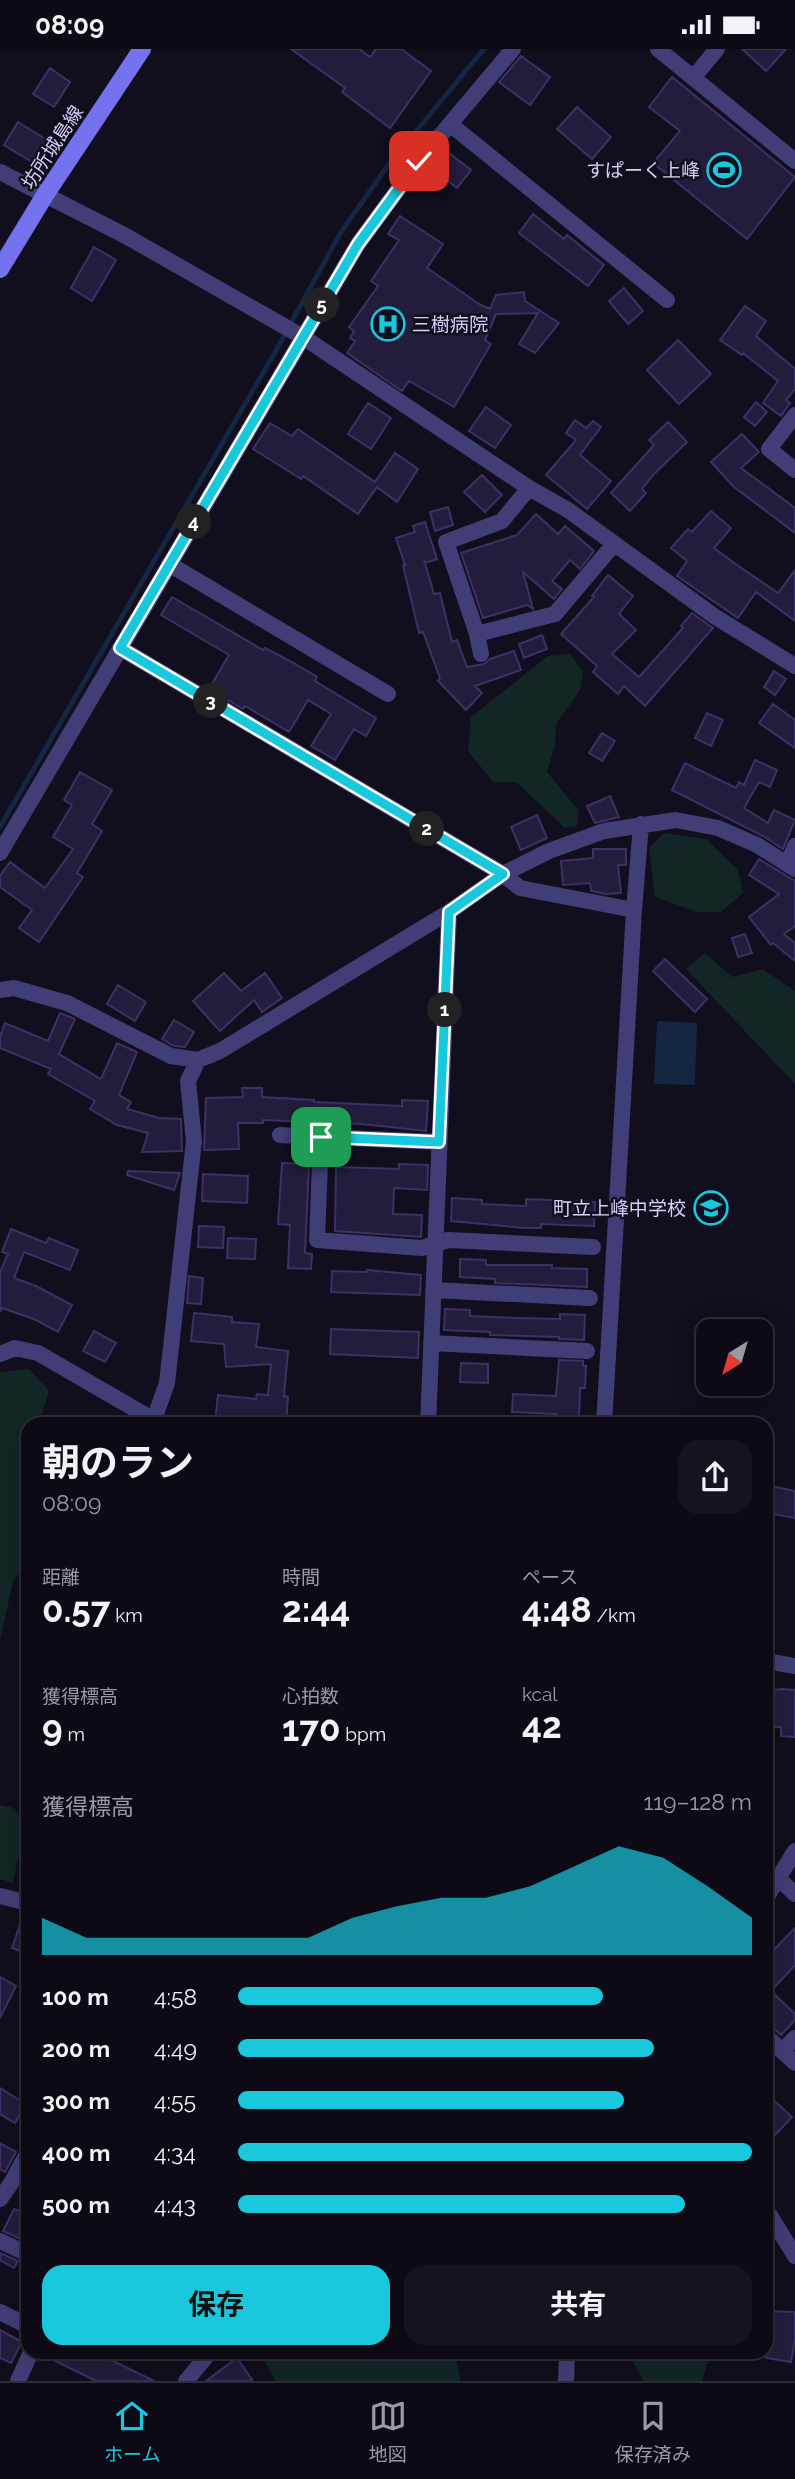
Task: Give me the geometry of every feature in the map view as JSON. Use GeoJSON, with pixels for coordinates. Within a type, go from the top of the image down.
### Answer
{"type":"FeatureCollection","features":[{"type":"Feature","properties":{"kind":"main road","name":"坊所城島線"},"geometry":{"type":"LineString","coordinates":[[0,269],[45,195],[142,49]]}},
{"type":"Feature","properties":{"kind":"street"},"geometry":{"type":"LineString","coordinates":[[0,853],[358,244],[419,161],[513,49]]}},
{"type":"Feature","properties":{"kind":"street"},"geometry":{"type":"LineString","coordinates":[[658,49],[795,161]]}},
{"type":"Feature","properties":{"kind":"street"},"geometry":{"type":"LineString","coordinates":[[693,78],[717,49]]}},
{"type":"Feature","properties":{"kind":"street"},"geometry":{"type":"LineString","coordinates":[[450,124],[667,300]]}},
{"type":"Feature","properties":{"kind":"street"},"geometry":{"type":"LineString","coordinates":[[0,172],[124,235],[303,337],[529,488],[568,510],[714,616],[795,666]]}},
{"type":"Feature","properties":{"kind":"street"},"geometry":{"type":"LineString","coordinates":[[795,415],[769,449],[795,470]]}},
{"type":"Feature","properties":{"kind":"street"},"geometry":{"type":"LineString","coordinates":[[481,654],[477,634],[446,542],[502,521],[529,488]]}},
{"type":"Feature","properties":{"kind":"street"},"geometry":{"type":"LineString","coordinates":[[477,634],[555,614],[614,544]]}},
{"type":"Feature","properties":{"kind":"street"},"geometry":{"type":"LineString","coordinates":[[169,564],[388,694]]}},
{"type":"Feature","properties":{"kind":"street"},"geometry":{"type":"LineString","coordinates":[[120,648],[503,874],[520,888],[634,910]]}},
{"type":"Feature","properties":{"kind":"street"},"geometry":{"type":"LineString","coordinates":[[0,990],[13,988],[67,1003],[171,1056],[198,1060],[220,1051],[449,912],[503,874],[549,851],[604,831],[676,820],[718,828],[757,845],[791,867],[795,846]]}},
{"type":"Feature","properties":{"kind":"street"},"geometry":{"type":"LineString","coordinates":[[604,1417],[641,824]]}},
{"type":"Feature","properties":{"kind":"street"},"geometry":{"type":"LineString","coordinates":[[428,1417],[449,912]]}},
{"type":"Feature","properties":{"kind":"street"},"geometry":{"type":"LineString","coordinates":[[154,1417],[167,1383],[194,1141],[188,1080],[198,1060]]}},
{"type":"Feature","properties":{"kind":"street"},"geometry":{"type":"LineString","coordinates":[[280,1135],[439,1142]]}},
{"type":"Feature","properties":{"kind":"street"},"geometry":{"type":"LineString","coordinates":[[321,1137],[317,1240],[422,1248],[448,1240],[593,1247]]}},
{"type":"Feature","properties":{"kind":"street"},"geometry":{"type":"LineString","coordinates":[[433,1290],[590,1298]]}},
{"type":"Feature","properties":{"kind":"street"},"geometry":{"type":"LineString","coordinates":[[430,1343],[587,1351]]}},
{"type":"Feature","properties":{"kind":"street"},"geometry":{"type":"LineString","coordinates":[[0,1354],[15,1348],[38,1353],[144,1417]]}},
{"type":"Feature","properties":{"kind":"street"},"geometry":{"type":"LineString","coordinates":[[773,1662],[795,1666]]}},
{"type":"Feature","properties":{"kind":"street"},"geometry":{"type":"LineString","coordinates":[[773,1887],[795,1851]]}},
{"type":"Feature","properties":{"kind":"street"},"geometry":{"type":"LineString","coordinates":[[779,1878],[795,1894]]}},
{"type":"Feature","properties":{"kind":"street"},"geometry":{"type":"LineString","coordinates":[[0,1896],[21,1901]]}},
{"type":"Feature","properties":{"kind":"street"},"geometry":{"type":"LineString","coordinates":[[782,2051],[795,2038]]}},
{"type":"Feature","properties":{"kind":"street"},"geometry":{"type":"LineString","coordinates":[[773,2043],[795,2063]]}},
{"type":"Feature","properties":{"kind":"street"},"geometry":{"type":"LineString","coordinates":[[0,2199],[21,2165]]}},
{"type":"Feature","properties":{"kind":"street"},"geometry":{"type":"LineString","coordinates":[[773,2220],[795,2256]]}},
{"type":"Feature","properties":{"kind":"street"},"geometry":{"type":"LineString","coordinates":[[0,2241],[21,2251]]}},
{"type":"Feature","properties":{"kind":"street"},"geometry":{"type":"LineString","coordinates":[[0,2312],[21,2322]]}},
{"type":"Feature","properties":{"kind":"street"},"geometry":{"type":"LineString","coordinates":[[18,2381],[28,2359]]}},
{"type":"Feature","properties":{"kind":"street"},"geometry":{"type":"LineString","coordinates":[[186,2381],[204,2359]]}},
{"type":"Feature","properties":{"kind":"street"},"geometry":{"type":"LineString","coordinates":[[566,2381],[567,2359]]}},
{"type":"Feature","properties":{"kind":"green space"},"geometry":{"type":"Polygon","coordinates":[[[570,654],[583,671],[580,690],[556,724],[555,745],[547,772],[579,811],[577,826],[565,828],[516,782],[493,782],[468,751],[471,717],[548,656],[570,654]]]}},
{"type":"Feature","properties":{"kind":"green space"},"geometry":{"type":"Polygon","coordinates":[[[664,833],[706,839],[738,870],[743,893],[721,912],[697,912],[655,897],[649,848],[664,833]]]}},
{"type":"Feature","properties":{"kind":"green space"},"geometry":{"type":"Polygon","coordinates":[[[705,953],[732,977],[763,969],[795,991],[795,1084],[686,969],[705,953]]]}},
{"type":"Feature","properties":{"kind":"green space"},"geometry":{"type":"Polygon","coordinates":[[[29,1369],[49,1391],[41,1417],[21,1417],[21,1570],[13,1582],[0,1640],[0,1372],[29,1369]]]}},
{"type":"Feature","properties":{"kind":"green space"},"geometry":{"type":"Polygon","coordinates":[[[0,1805],[14,1808],[21,1818],[21,1844],[13,1883],[0,1879],[0,1805]]]}},
{"type":"Feature","properties":{"kind":"green space"},"geometry":{"type":"Polygon","coordinates":[[[264,2359],[456,2359],[461,2381],[275,2381],[264,2359]]]}},
{"type":"Feature","properties":{"kind":"green space"},"geometry":{"type":"Polygon","coordinates":[[[631,2359],[709,2359],[702,2381],[644,2381],[631,2359]]]}},
{"type":"Feature","properties":{"kind":"water"},"geometry":{"type":"Polygon","coordinates":[[[657,1021],[697,1023],[695,1085],[654,1084],[657,1021]]]}},
{"type":"Feature","properties":{"kind":"building"},"geometry":{"type":"Polygon","coordinates":[[[291,49],[359,49],[370,57],[376,49],[401,49],[431,71],[390,128],[342,92],[345,88],[291,49]]]}},
{"type":"Feature","properties":{"kind":"building"},"geometry":{"type":"Polygon","coordinates":[[[742,49],[786,49],[766,71],[742,49]]]}},
{"type":"Feature","properties":{"kind":"building"},"geometry":{"type":"Polygon","coordinates":[[[521,56],[550,77],[530,105],[499,82],[521,56]]]}},
{"type":"Feature","properties":{"kind":"building"},"geometry":{"type":"Polygon","coordinates":[[[50,68],[70,82],[54,107],[33,94],[50,68]]]}},
{"type":"Feature","properties":{"kind":"building","name":"すぱーく上峰"},"geometry":{"type":"Polygon","coordinates":[[[672,77],[795,177],[747,239],[653,163],[680,131],[649,107],[672,77]]]}},
{"type":"Feature","properties":{"kind":"building"},"geometry":{"type":"Polygon","coordinates":[[[577,107],[611,137],[592,159],[557,129],[577,107]]]}},
{"type":"Feature","properties":{"kind":"building"},"geometry":{"type":"Polygon","coordinates":[[[18,122],[50,142],[37,165],[4,145],[18,122]]]}},
{"type":"Feature","properties":{"kind":"building"},"geometry":{"type":"Polygon","coordinates":[[[445,150],[471,170],[457,188],[431,168],[445,150]]]}},
{"type":"Feature","properties":{"kind":"building"},"geometry":{"type":"Polygon","coordinates":[[[533,214],[564,239],[567,235],[604,265],[588,286],[519,233],[533,214]]]}},
{"type":"Feature","properties":{"kind":"building"},"geometry":{"type":"Polygon","coordinates":[[[400,216],[443,244],[427,268],[479,304],[490,309],[496,295],[524,292],[525,301],[559,323],[535,353],[519,344],[538,313],[496,314],[485,340],[491,344],[454,407],[409,381],[402,391],[347,353],[355,341],[350,338],[354,331],[349,327],[378,286],[371,281],[399,240],[388,234],[400,216]]]}},
{"type":"Feature","properties":{"kind":"building"},"geometry":{"type":"Polygon","coordinates":[[[94,247],[116,260],[92,301],[71,288],[94,247]]]}},
{"type":"Feature","properties":{"kind":"building"},"geometry":{"type":"Polygon","coordinates":[[[624,288],[643,311],[628,324],[609,301],[624,288]]]}},
{"type":"Feature","properties":{"kind":"building"},"geometry":{"type":"Polygon","coordinates":[[[745,306],[766,321],[756,336],[795,369],[795,389],[786,400],[790,403],[781,416],[763,403],[778,381],[743,353],[742,355],[720,340],[745,306]]]}},
{"type":"Feature","properties":{"kind":"building"},"geometry":{"type":"Polygon","coordinates":[[[678,340],[711,374],[679,404],[647,370],[678,340]]]}},
{"type":"Feature","properties":{"kind":"building"},"geometry":{"type":"Polygon","coordinates":[[[756,402],[767,412],[755,426],[744,417],[756,402]]]}},
{"type":"Feature","properties":{"kind":"building"},"geometry":{"type":"Polygon","coordinates":[[[368,403],[391,418],[371,449],[348,434],[368,403]]]}},
{"type":"Feature","properties":{"kind":"building"},"geometry":{"type":"Polygon","coordinates":[[[486,407],[511,425],[495,448],[469,431],[486,407]]]}},
{"type":"Feature","properties":{"kind":"building"},"geometry":{"type":"Polygon","coordinates":[[[575,420],[586,428],[593,421],[601,427],[580,455],[611,481],[587,509],[546,475],[576,440],[566,433],[575,420]]]}},
{"type":"Feature","properties":{"kind":"building"},"geometry":{"type":"Polygon","coordinates":[[[668,422],[687,442],[654,474],[642,489],[646,493],[630,511],[611,493],[654,445],[649,440],[668,422]]]}},
{"type":"Feature","properties":{"kind":"building"},"geometry":{"type":"Polygon","coordinates":[[[270,423],[292,436],[298,429],[375,482],[395,453],[418,469],[397,502],[377,487],[358,514],[303,476],[301,479],[253,449],[270,423]]]}},
{"type":"Feature","properties":{"kind":"building"},"geometry":{"type":"Polygon","coordinates":[[[742,434],[759,452],[741,468],[795,508],[795,533],[734,487],[711,462],[742,434]]]}},
{"type":"Feature","properties":{"kind":"building"},"geometry":{"type":"Polygon","coordinates":[[[482,475],[502,495],[485,512],[464,492],[482,475]]]}},
{"type":"Feature","properties":{"kind":"building"},"geometry":{"type":"Polygon","coordinates":[[[448,507],[453,525],[435,531],[430,512],[448,507]]]}},
{"type":"Feature","properties":{"kind":"building"},"geometry":{"type":"Polygon","coordinates":[[[711,511],[731,528],[714,548],[737,565],[778,593],[795,570],[795,621],[756,592],[738,618],[677,576],[687,561],[671,548],[688,529],[692,532],[711,511]]]}},
{"type":"Feature","properties":{"kind":"building"},"geometry":{"type":"Polygon","coordinates":[[[536,514],[558,534],[565,526],[594,551],[580,569],[570,560],[552,581],[562,589],[554,599],[523,572],[533,609],[527,605],[483,618],[461,553],[517,535],[536,514]]]}},
{"type":"Feature","properties":{"kind":"building"},"geometry":{"type":"Polygon","coordinates":[[[425,522],[437,559],[425,563],[424,560],[434,594],[440,593],[452,642],[457,640],[467,667],[484,664],[490,659],[514,651],[521,670],[475,686],[482,693],[466,710],[438,681],[440,678],[423,632],[419,633],[405,565],[396,538],[415,532],[413,526],[425,522]]]}},
{"type":"Feature","properties":{"kind":"building"},"geometry":{"type":"Polygon","coordinates":[[[608,575],[633,596],[619,614],[636,630],[612,654],[639,677],[683,628],[681,626],[692,613],[713,628],[645,706],[624,686],[618,694],[593,672],[597,666],[561,634],[594,597],[592,596],[608,575]]]}},
{"type":"Feature","properties":{"kind":"building"},"geometry":{"type":"Polygon","coordinates":[[[172,597],[263,650],[265,648],[292,662],[317,677],[315,681],[376,718],[366,736],[354,729],[335,760],[311,746],[331,714],[308,700],[289,732],[209,689],[229,655],[161,615],[172,597]]]}},
{"type":"Feature","properties":{"kind":"building"},"geometry":{"type":"Polygon","coordinates":[[[542,635],[547,649],[524,658],[519,644],[542,635]]]}},
{"type":"Feature","properties":{"kind":"building"},"geometry":{"type":"Polygon","coordinates":[[[774,671],[786,679],[775,695],[764,687],[774,671]]]}},
{"type":"Feature","properties":{"kind":"building"},"geometry":{"type":"Polygon","coordinates":[[[773,704],[795,720],[795,748],[759,723],[773,704]]]}},
{"type":"Feature","properties":{"kind":"building"},"geometry":{"type":"Polygon","coordinates":[[[707,713],[723,720],[711,746],[695,738],[707,713]]]}},
{"type":"Feature","properties":{"kind":"building"},"geometry":{"type":"Polygon","coordinates":[[[602,733],[615,741],[602,761],[589,753],[602,733]]]}},
{"type":"Feature","properties":{"kind":"building"},"geometry":{"type":"Polygon","coordinates":[[[755,760],[777,770],[770,787],[759,782],[744,808],[768,823],[774,810],[795,820],[783,849],[672,790],[685,763],[736,788],[739,782],[744,785],[755,760]]]}},
{"type":"Feature","properties":{"kind":"building"},"geometry":{"type":"Polygon","coordinates":[[[80,772],[112,790],[92,824],[102,831],[77,873],[83,877],[39,942],[19,928],[32,910],[0,887],[0,876],[10,862],[45,888],[73,849],[53,837],[72,805],[64,800],[80,772]]]}},
{"type":"Feature","properties":{"kind":"building"},"geometry":{"type":"Polygon","coordinates":[[[610,796],[619,817],[595,823],[587,806],[610,796]]]}},
{"type":"Feature","properties":{"kind":"building"},"geometry":{"type":"Polygon","coordinates":[[[537,815],[547,838],[521,850],[511,827],[537,815]]]}},
{"type":"Feature","properties":{"kind":"building"},"geometry":{"type":"Polygon","coordinates":[[[593,849],[626,849],[626,865],[618,865],[621,893],[591,891],[590,883],[563,885],[561,861],[593,858],[593,849]]]}},
{"type":"Feature","properties":{"kind":"building"},"geometry":{"type":"Polygon","coordinates":[[[759,859],[795,881],[795,926],[784,934],[795,943],[795,961],[773,943],[771,945],[749,917],[779,894],[749,875],[759,859]]]}},
{"type":"Feature","properties":{"kind":"building"},"geometry":{"type":"Polygon","coordinates":[[[745,934],[752,953],[738,957],[732,938],[745,934]]]}},
{"type":"Feature","properties":{"kind":"building"},"geometry":{"type":"Polygon","coordinates":[[[665,959],[707,999],[695,1012],[653,971],[665,959]]]}},
{"type":"Feature","properties":{"kind":"building"},"geometry":{"type":"Polygon","coordinates":[[[224,973],[241,991],[265,973],[282,998],[262,1012],[254,1000],[220,1031],[193,1001],[224,973]]]}},
{"type":"Feature","properties":{"kind":"building"},"geometry":{"type":"Polygon","coordinates":[[[118,985],[146,1002],[135,1021],[107,1004],[118,985]]]}},
{"type":"Feature","properties":{"kind":"building"},"geometry":{"type":"Polygon","coordinates":[[[60,1013],[75,1019],[59,1054],[101,1079],[117,1043],[137,1052],[119,1095],[131,1102],[127,1109],[159,1118],[181,1119],[182,1151],[142,1152],[148,1133],[117,1125],[90,1109],[95,1101],[48,1074],[51,1069],[0,1048],[0,1037],[5,1023],[48,1041],[60,1013]]]}},
{"type":"Feature","properties":{"kind":"building"},"geometry":{"type":"Polygon","coordinates":[[[174,1020],[194,1032],[185,1047],[174,1046],[162,1039],[174,1020]]]}},
{"type":"Feature","properties":{"kind":"building"},"geometry":{"type":"Polygon","coordinates":[[[242,1088],[262,1088],[262,1097],[314,1102],[402,1106],[402,1100],[428,1101],[426,1131],[362,1124],[263,1120],[263,1123],[238,1123],[239,1149],[204,1150],[206,1098],[243,1097],[242,1088]]]}},
{"type":"Feature","properties":{"kind":"building"},"geometry":{"type":"Polygon","coordinates":[[[282,1163],[309,1164],[305,1253],[312,1254],[311,1269],[288,1268],[290,1225],[278,1224],[282,1163]]]}},
{"type":"Feature","properties":{"kind":"building"},"geometry":{"type":"Polygon","coordinates":[[[399,1164],[428,1165],[427,1190],[394,1188],[393,1214],[422,1215],[421,1237],[335,1231],[336,1167],[399,1169],[399,1164]]]}},
{"type":"Feature","properties":{"kind":"building"},"geometry":{"type":"Polygon","coordinates":[[[128,1171],[180,1173],[174,1190],[127,1175],[128,1171]]]}},
{"type":"Feature","properties":{"kind":"building"},"geometry":{"type":"Polygon","coordinates":[[[203,1174],[248,1176],[247,1203],[202,1201],[203,1174]]]}},
{"type":"Feature","properties":{"kind":"building"},"geometry":{"type":"Polygon","coordinates":[[[452,1198],[482,1200],[482,1204],[526,1206],[526,1199],[595,1202],[594,1226],[541,1224],[541,1228],[525,1228],[451,1221],[452,1198]]]}},
{"type":"Feature","properties":{"kind":"building"},"geometry":{"type":"Polygon","coordinates":[[[199,1226],[224,1227],[223,1248],[198,1247],[199,1226]]]}},
{"type":"Feature","properties":{"kind":"building"},"geometry":{"type":"Polygon","coordinates":[[[11,1229],[46,1243],[49,1238],[78,1250],[70,1270],[24,1252],[14,1278],[72,1305],[58,1332],[34,1319],[2,1308],[0,1312],[0,1272],[8,1254],[2,1252],[11,1229]]]}},
{"type":"Feature","properties":{"kind":"building"},"geometry":{"type":"Polygon","coordinates":[[[228,1238],[256,1239],[255,1259],[227,1258],[228,1238]]]}},
{"type":"Feature","properties":{"kind":"building"},"geometry":{"type":"Polygon","coordinates":[[[460,1259],[486,1260],[486,1265],[552,1265],[552,1268],[587,1269],[587,1287],[495,1283],[495,1279],[460,1277],[460,1259]]]}},
{"type":"Feature","properties":{"kind":"building"},"geometry":{"type":"Polygon","coordinates":[[[367,1270],[421,1275],[420,1295],[331,1292],[332,1271],[367,1270]]]}},
{"type":"Feature","properties":{"kind":"building"},"geometry":{"type":"Polygon","coordinates":[[[189,1276],[203,1278],[201,1304],[187,1303],[189,1276]]]}},
{"type":"Feature","properties":{"kind":"building"},"geometry":{"type":"Polygon","coordinates":[[[445,1309],[470,1310],[470,1316],[560,1319],[560,1314],[585,1315],[584,1340],[444,1330],[445,1309]]]}},
{"type":"Feature","properties":{"kind":"building"},"geometry":{"type":"Polygon","coordinates":[[[194,1313],[232,1317],[232,1322],[259,1324],[256,1347],[288,1351],[284,1396],[288,1397],[287,1417],[216,1417],[218,1395],[256,1399],[257,1394],[268,1395],[271,1364],[226,1367],[224,1344],[191,1341],[194,1313]]]}},
{"type":"Feature","properties":{"kind":"building"},"geometry":{"type":"Polygon","coordinates":[[[331,1329],[419,1332],[418,1358],[330,1354],[331,1329]]]}},
{"type":"Feature","properties":{"kind":"building"},"geometry":{"type":"Polygon","coordinates":[[[94,1331],[116,1343],[105,1362],[83,1351],[94,1331]]]}},
{"type":"Feature","properties":{"kind":"building"},"geometry":{"type":"Polygon","coordinates":[[[559,1360],[583,1361],[583,1366],[586,1366],[585,1388],[580,1388],[579,1417],[512,1412],[513,1394],[556,1396],[559,1360]]]}},
{"type":"Feature","properties":{"kind":"building"},"geometry":{"type":"Polygon","coordinates":[[[461,1363],[488,1364],[488,1383],[460,1382],[461,1363]]]}},
{"type":"Feature","properties":{"kind":"building"},"geometry":{"type":"Polygon","coordinates":[[[773,1486],[795,1491],[795,1518],[773,1514],[773,1486]]]}},
{"type":"Feature","properties":{"kind":"building"},"geometry":{"type":"Polygon","coordinates":[[[773,1690],[795,1690],[795,1737],[781,1736],[781,1727],[773,1727],[773,1690]]]}},
{"type":"Feature","properties":{"kind":"building"},"geometry":{"type":"Polygon","coordinates":[[[21,1922],[21,1951],[12,1948],[21,1922]]]}},
{"type":"Feature","properties":{"kind":"building"},"geometry":{"type":"Polygon","coordinates":[[[795,1928],[795,1965],[773,1989],[773,1951],[795,1928]]]}},
{"type":"Feature","properties":{"kind":"building"},"geometry":{"type":"Polygon","coordinates":[[[0,1977],[16,1986],[0,2018],[0,1977]]]}},
{"type":"Feature","properties":{"kind":"building"},"geometry":{"type":"Polygon","coordinates":[[[773,1993],[795,2014],[795,2020],[781,2035],[773,2028],[773,1993]]]}},
{"type":"Feature","properties":{"kind":"building"},"geometry":{"type":"Polygon","coordinates":[[[0,2088],[21,2101],[21,2113],[15,2123],[0,2114],[0,2088]]]}},
{"type":"Feature","properties":{"kind":"building"},"geometry":{"type":"Polygon","coordinates":[[[773,2099],[792,2117],[773,2135],[773,2099]]]}},
{"type":"Feature","properties":{"kind":"building"},"geometry":{"type":"Polygon","coordinates":[[[0,2143],[16,2152],[5,2172],[0,2169],[0,2143]]]}},
{"type":"Feature","properties":{"kind":"building"},"geometry":{"type":"Polygon","coordinates":[[[14,2209],[21,2212],[21,2239],[3,2231],[14,2209]]]}},
{"type":"Feature","properties":{"kind":"building"},"geometry":{"type":"Polygon","coordinates":[[[0,2253],[18,2261],[14,2268],[0,2260],[0,2253]]]}},
{"type":"Feature","properties":{"kind":"building"},"geometry":{"type":"Polygon","coordinates":[[[773,2311],[795,2312],[795,2339],[791,2362],[772,2359],[773,2311]]]}},
{"type":"Feature","properties":{"kind":"building"},"geometry":{"type":"Polygon","coordinates":[[[0,2330],[21,2344],[11,2363],[0,2358],[0,2330]]]}},
{"type":"Feature","properties":{"kind":"building"},"geometry":{"type":"Polygon","coordinates":[[[51,2359],[109,2359],[154,2381],[96,2381],[51,2359]]]}},
{"type":"Feature","properties":{"kind":"building"},"geometry":{"type":"Polygon","coordinates":[[[238,2359],[253,2381],[206,2381],[238,2359]]]}},
{"type":"Feature","properties":{"kind":"waterway"},"geometry":{"type":"LineString","coordinates":[[0,827],[274,354],[341,232],[389,164],[484,49]]}},
{"type":"Feature","properties":{"kind":"place","name":"すぱーく上峰"},"geometry":{"type":"Point","coordinates":[724,170]}},
{"type":"Feature","properties":{"kind":"place","name":"三樹病院"},"geometry":{"type":"Point","coordinates":[388,324]}},
{"type":"Feature","properties":{"kind":"place","name":"町立上峰中学校"},"geometry":{"type":"Point","coordinates":[711,1208]}},
{"type":"Feature","properties":{"kind":"route"},"geometry":{"type":"LineString","coordinates":[[321,1137],[439,1142],[449,912],[503,874],[120,648],[358,244],[419,161]]}}]}
